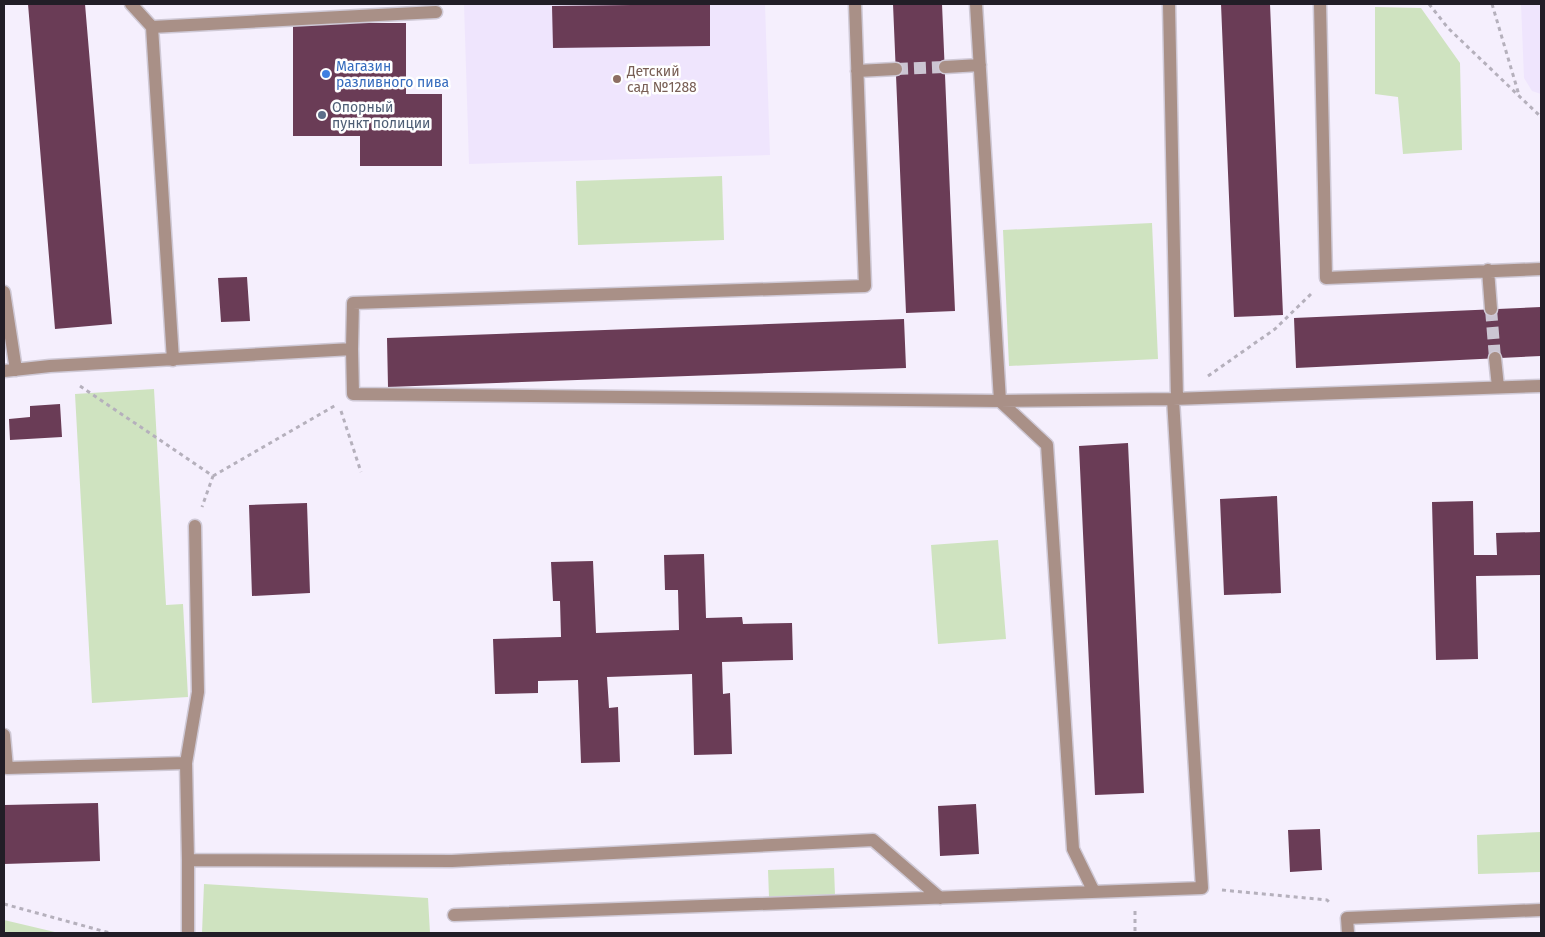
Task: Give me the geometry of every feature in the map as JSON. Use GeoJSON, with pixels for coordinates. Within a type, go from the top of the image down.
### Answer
{"type":"FeatureCollection","features":[{"type":"Feature","properties":{"kind":"lane"},"geometry":{"type":"LineString","coordinates":[[131,4],[152,27],[173,360]]}},
{"type":"Feature","properties":{"kind":"lane"},"geometry":{"type":"LineString","coordinates":[[855,4],[865,286],[353,303],[353,394],[1000,401],[1175,398],[1541,386]]}},
{"type":"Feature","properties":{"kind":"lane"},"geometry":{"type":"LineString","coordinates":[[976,4],[1000,401],[1047,445],[1073,849],[1094,892]]}},
{"type":"Feature","properties":{"kind":"lane"},"geometry":{"type":"LineString","coordinates":[[454,915],[1202,888],[1175,398],[1169,4]]}},
{"type":"Feature","properties":{"kind":"lane"},"geometry":{"type":"LineString","coordinates":[[1320,4],[1326,278],[1541,269]]}},
{"type":"Feature","properties":{"kind":"lane"},"geometry":{"type":"LineString","coordinates":[[152,27],[436,12]]}},
{"type":"Feature","properties":{"kind":"lane"},"geometry":{"type":"LineString","coordinates":[[945,67],[980,65]]}},
{"type":"Feature","properties":{"kind":"lane"},"geometry":{"type":"LineString","coordinates":[[857,71],[896,69]]}},
{"type":"Feature","properties":{"kind":"lane"},"geometry":{"type":"LineString","coordinates":[[1488,270],[1491,309]]}},
{"type":"Feature","properties":{"kind":"lane"},"geometry":{"type":"LineString","coordinates":[[4,292],[10,371],[50,366],[352,350]]}},
{"type":"Feature","properties":{"kind":"lane"},"geometry":{"type":"LineString","coordinates":[[1495,358],[1498,387]]}},
{"type":"Feature","properties":{"kind":"lane"},"geometry":{"type":"LineString","coordinates":[[188,933],[186,763],[198,692],[195,526]]}},
{"type":"Feature","properties":{"kind":"lane"},"geometry":{"type":"LineString","coordinates":[[4,734],[7,768],[186,763]]}},
{"type":"Feature","properties":{"kind":"lane"},"geometry":{"type":"LineString","coordinates":[[188,860],[452,861],[873,840],[940,898]]}},
{"type":"Feature","properties":{"kind":"lane"},"geometry":{"type":"LineString","coordinates":[[1348,933],[1347,918],[1541,910]]}},
{"type":"Feature","properties":{"kind":"path"},"geometry":{"type":"LineString","coordinates":[[1429,4],[1448,28],[1541,117]]}},
{"type":"Feature","properties":{"kind":"path"},"geometry":{"type":"LineString","coordinates":[[1492,4],[1519,96]]}},
{"type":"Feature","properties":{"kind":"path"},"geometry":{"type":"LineString","coordinates":[[1207,377],[1275,329],[1326,278]]}},
{"type":"Feature","properties":{"kind":"path"},"geometry":{"type":"LineString","coordinates":[[50,366],[213,476]]}},
{"type":"Feature","properties":{"kind":"path"},"geometry":{"type":"LineString","coordinates":[[195,526],[213,476],[339,403],[361,472]]}},
{"type":"Feature","properties":{"kind":"path"},"geometry":{"type":"LineString","coordinates":[[1202,888],[1328,900],[1347,918]]}},
{"type":"Feature","properties":{"kind":"path"},"geometry":{"type":"LineString","coordinates":[[4,904],[110,933]]}},
{"type":"Feature","properties":{"kind":"shaded area","name":"Детский сад №1288"},"geometry":{"type":"Polygon","coordinates":[[[464,4],[765,4],[770,155],[469,164],[464,4]]]}},
{"type":"Feature","properties":{"kind":"shaded area"},"geometry":{"type":"Polygon","coordinates":[[[1521,4],[1541,4],[1541,94],[1532,91],[1524,78],[1521,4]]]}},
{"type":"Feature","properties":{"kind":"green space"},"geometry":{"type":"Polygon","coordinates":[[[1375,7],[1421,8],[1460,63],[1462,150],[1403,154],[1398,97],[1375,94],[1375,7]]]}},
{"type":"Feature","properties":{"kind":"green space"},"geometry":{"type":"Polygon","coordinates":[[[722,176],[724,240],[578,245],[576,181],[722,176]]]}},
{"type":"Feature","properties":{"kind":"green space"},"geometry":{"type":"Polygon","coordinates":[[[1152,223],[1158,359],[1009,366],[1003,230],[1152,223]]]}},
{"type":"Feature","properties":{"kind":"green space"},"geometry":{"type":"Polygon","coordinates":[[[154,389],[166,605],[183,604],[188,697],[92,703],[75,394],[154,389]]]}},
{"type":"Feature","properties":{"kind":"green space"},"geometry":{"type":"Polygon","coordinates":[[[998,540],[1006,639],[938,644],[931,545],[998,540]]]}},
{"type":"Feature","properties":{"kind":"green space"},"geometry":{"type":"Polygon","coordinates":[[[1541,832],[1541,872],[1478,874],[1477,835],[1541,832]]]}},
{"type":"Feature","properties":{"kind":"green space"},"geometry":{"type":"Polygon","coordinates":[[[834,868],[835,895],[769,897],[768,870],[834,868]]]}},
{"type":"Feature","properties":{"kind":"green space"},"geometry":{"type":"Polygon","coordinates":[[[204,884],[428,898],[430,933],[202,933],[204,884]]]}},
{"type":"Feature","properties":{"kind":"green space"},"geometry":{"type":"Polygon","coordinates":[[[4,920],[59,933],[4,933],[4,920]]]}},
{"type":"Feature","properties":{"kind":"building"},"geometry":{"type":"Polygon","coordinates":[[[28,4],[85,4],[112,324],[55,329],[28,4]]]}},
{"type":"Feature","properties":{"kind":"building"},"geometry":{"type":"Polygon","coordinates":[[[710,4],[710,46],[553,48],[552,6],[710,4]]]}},
{"type":"Feature","properties":{"kind":"building"},"geometry":{"type":"Polygon","coordinates":[[[893,4],[942,4],[955,311],[906,313],[893,4]]]}},
{"type":"Feature","properties":{"kind":"building"},"geometry":{"type":"Polygon","coordinates":[[[1221,4],[1270,4],[1283,315],[1234,317],[1221,4]]]}},
{"type":"Feature","properties":{"kind":"building"},"geometry":{"type":"Polygon","coordinates":[[[293,23],[406,23],[406,94],[442,94],[442,166],[360,166],[360,136],[293,136],[293,23]]]}},
{"type":"Feature","properties":{"kind":"building"},"geometry":{"type":"Polygon","coordinates":[[[247,277],[250,321],[221,322],[218,278],[247,277]]]}},
{"type":"Feature","properties":{"kind":"building"},"geometry":{"type":"Polygon","coordinates":[[[1541,307],[1541,356],[1296,368],[1294,318],[1541,307]]]}},
{"type":"Feature","properties":{"kind":"building"},"geometry":{"type":"Polygon","coordinates":[[[904,319],[906,368],[388,387],[387,338],[904,319]]]}},
{"type":"Feature","properties":{"kind":"building"},"geometry":{"type":"Polygon","coordinates":[[[60,404],[62,437],[10,440],[9,419],[30,417],[30,406],[60,404]]]}},
{"type":"Feature","properties":{"kind":"building"},"geometry":{"type":"Polygon","coordinates":[[[1128,443],[1144,793],[1095,795],[1079,446],[1128,443]]]}},
{"type":"Feature","properties":{"kind":"building"},"geometry":{"type":"Polygon","coordinates":[[[1277,496],[1281,593],[1224,595],[1220,499],[1277,496]]]}},
{"type":"Feature","properties":{"kind":"building"},"geometry":{"type":"Polygon","coordinates":[[[1473,501],[1474,555],[1497,555],[1496,533],[1541,532],[1541,575],[1476,576],[1478,659],[1436,660],[1432,502],[1473,501]]]}},
{"type":"Feature","properties":{"kind":"building"},"geometry":{"type":"Polygon","coordinates":[[[307,503],[310,593],[252,596],[249,505],[307,503]]]}},
{"type":"Feature","properties":{"kind":"building"},"geometry":{"type":"Polygon","coordinates":[[[704,554],[706,618],[742,617],[743,624],[792,623],[793,660],[722,662],[723,694],[730,693],[732,754],[694,755],[692,674],[607,677],[609,708],[618,707],[620,762],[581,763],[578,680],[538,681],[538,693],[495,694],[493,639],[561,637],[560,601],[553,601],[551,562],[593,561],[596,633],[679,630],[678,590],[665,590],[664,555],[704,554]]]}},
{"type":"Feature","properties":{"kind":"building"},"geometry":{"type":"Polygon","coordinates":[[[98,803],[100,861],[4,864],[4,805],[98,803]]]}},
{"type":"Feature","properties":{"kind":"building"},"geometry":{"type":"Polygon","coordinates":[[[976,804],[979,854],[940,856],[938,806],[976,804]]]}},
{"type":"Feature","properties":{"kind":"building"},"geometry":{"type":"Polygon","coordinates":[[[1320,829],[1322,870],[1290,872],[1288,830],[1320,829]]]}},
{"type":"Feature","properties":{"kind":"tunnel"},"geometry":{"type":"LineString","coordinates":[[896,69],[945,67]]}},
{"type":"Feature","properties":{"kind":"tunnel"},"geometry":{"type":"LineString","coordinates":[[1491,309],[1495,358]]}},
{"type":"Feature","properties":{"kind":"place","name":"Магазин разливного пива"},"geometry":{"type":"Point","coordinates":[326,74]}},
{"type":"Feature","properties":{"kind":"place","name":"Детский сад №1288"},"geometry":{"type":"Point","coordinates":[617,79]}},
{"type":"Feature","properties":{"kind":"place","name":"Опорный пункт полиции"},"geometry":{"type":"Point","coordinates":[322,115]}}]}
